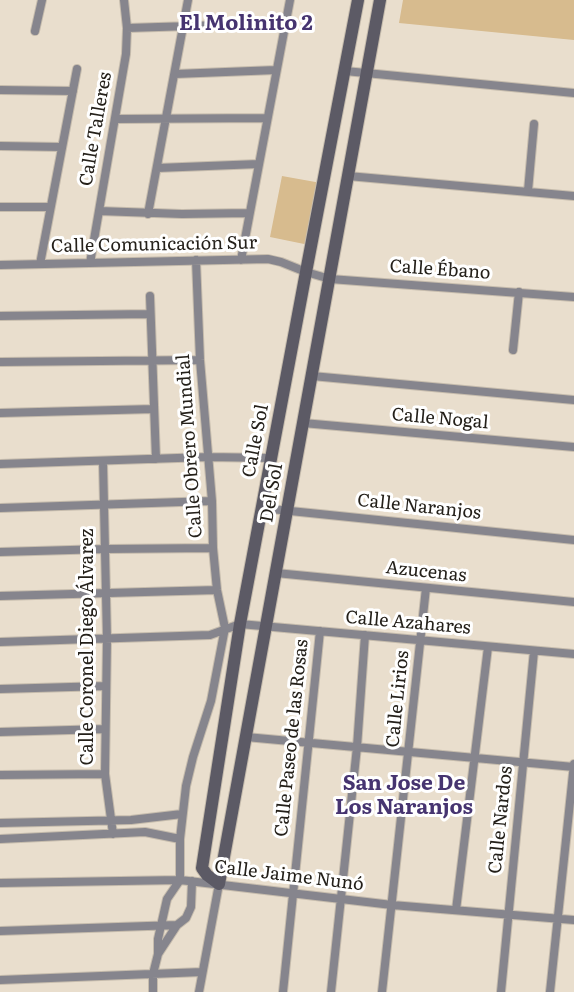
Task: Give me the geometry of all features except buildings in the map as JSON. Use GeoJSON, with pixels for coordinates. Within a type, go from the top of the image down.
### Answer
{"type":"FeatureCollection","features":[{"type":"Feature","properties":{"kind":"street"},"geometry":{"type":"LineString","coordinates":[[35,31],[42,0]]}},
{"type":"Feature","properties":{"kind":"street","name":"Calle Talleres"},"geometry":{"type":"LineString","coordinates":[[90,263],[126,54],[124,0]]}},
{"type":"Feature","properties":{"kind":"street"},"geometry":{"type":"LineString","coordinates":[[148,214],[188,0]]}},
{"type":"Feature","properties":{"kind":"street"},"geometry":{"type":"LineString","coordinates":[[241,260],[290,0]]}},
{"type":"Feature","properties":{"kind":"street","name":"Calle Sol"},"geometry":{"type":"LineString","coordinates":[[219,884],[202,868],[240,624],[358,0]]}},
{"type":"Feature","properties":{"kind":"street","name":"Del Sol"},"geometry":{"type":"LineString","coordinates":[[199,992],[380,0]]}},
{"type":"Feature","properties":{"kind":"street"},"geometry":{"type":"LineString","coordinates":[[126,28],[285,23]]}},
{"type":"Feature","properties":{"kind":"street"},"geometry":{"type":"LineString","coordinates":[[40,264],[77,69]]}},
{"type":"Feature","properties":{"kind":"street"},"geometry":{"type":"LineString","coordinates":[[175,74],[276,70]]}},
{"type":"Feature","properties":{"kind":"street"},"geometry":{"type":"LineString","coordinates":[[345,71],[574,93]]}},
{"type":"Feature","properties":{"kind":"street"},"geometry":{"type":"LineString","coordinates":[[0,90],[73,91]]}},
{"type":"Feature","properties":{"kind":"street"},"geometry":{"type":"LineString","coordinates":[[115,119],[267,118]]}},
{"type":"Feature","properties":{"kind":"street"},"geometry":{"type":"LineString","coordinates":[[528,192],[534,124]]}},
{"type":"Feature","properties":{"kind":"street"},"geometry":{"type":"LineString","coordinates":[[0,146],[62,147]]}},
{"type":"Feature","properties":{"kind":"street"},"geometry":{"type":"LineString","coordinates":[[157,168],[259,164]]}},
{"type":"Feature","properties":{"kind":"street"},"geometry":{"type":"LineString","coordinates":[[348,176],[574,195]]}},
{"type":"Feature","properties":{"kind":"street"},"geometry":{"type":"LineString","coordinates":[[0,207],[51,207]]}},
{"type":"Feature","properties":{"kind":"street"},"geometry":{"type":"LineString","coordinates":[[99,212],[249,213]]}},
{"type":"Feature","properties":{"kind":"street","name":"Calle Comunicación Sur"},"geometry":{"type":"LineString","coordinates":[[0,265],[254,258],[281,262],[306,272]]}},
{"type":"Feature","properties":{"kind":"street","name":"Calle Obrero Mundial"},"geometry":{"type":"LineString","coordinates":[[196,260],[200,360],[212,501],[213,548],[217,590],[225,628]]}},
{"type":"Feature","properties":{"kind":"street","name":"Calle Ébano"},"geometry":{"type":"LineString","coordinates":[[306,272],[330,279],[574,297]]}},
{"type":"Feature","properties":{"kind":"street"},"geometry":{"type":"LineString","coordinates":[[513,350],[519,292]]}},
{"type":"Feature","properties":{"kind":"street"},"geometry":{"type":"LineString","coordinates":[[150,296],[156,459]]}},
{"type":"Feature","properties":{"kind":"street"},"geometry":{"type":"LineString","coordinates":[[0,316],[150,314]]}},
{"type":"Feature","properties":{"kind":"street"},"geometry":{"type":"LineString","coordinates":[[0,362],[200,360]]}},
{"type":"Feature","properties":{"kind":"street"},"geometry":{"type":"LineString","coordinates":[[312,376],[574,400]]}},
{"type":"Feature","properties":{"kind":"street"},"geometry":{"type":"LineString","coordinates":[[0,413],[154,409]]}},
{"type":"Feature","properties":{"kind":"street","name":"Calle Nogal"},"geometry":{"type":"LineString","coordinates":[[303,423],[574,447]]}},
{"type":"Feature","properties":{"kind":"street"},"geometry":{"type":"LineString","coordinates":[[0,464],[207,457],[271,458]]}},
{"type":"Feature","properties":{"kind":"street","name":"Calle Coronel Diego Álvarez"},"geometry":{"type":"LineString","coordinates":[[103,460],[107,639],[105,774],[113,834]]}},
{"type":"Feature","properties":{"kind":"street"},"geometry":{"type":"LineString","coordinates":[[0,508],[212,501]]}},
{"type":"Feature","properties":{"kind":"street","name":"Calle Naranjos"},"geometry":{"type":"LineString","coordinates":[[261,508],[574,540]]}},
{"type":"Feature","properties":{"kind":"street"},"geometry":{"type":"LineString","coordinates":[[0,552],[213,548]]}},
{"type":"Feature","properties":{"kind":"street","name":"Azucenas"},"geometry":{"type":"LineString","coordinates":[[276,573],[574,602]]}},
{"type":"Feature","properties":{"kind":"street","name":"Calle Lirios"},"geometry":{"type":"LineString","coordinates":[[382,992],[426,588]]}},
{"type":"Feature","properties":{"kind":"street"},"geometry":{"type":"LineString","coordinates":[[0,596],[217,590]]}},
{"type":"Feature","properties":{"kind":"street","name":"Calle Azahares"},"geometry":{"type":"LineString","coordinates":[[0,642],[210,635],[240,624],[574,654]]}},
{"type":"Feature","properties":{"kind":"street"},"geometry":{"type":"LineString","coordinates":[[153,992],[158,939],[167,899],[180,880],[180,839],[186,786],[211,701],[225,628]]}},
{"type":"Feature","properties":{"kind":"street","name":"Calle Paseo de las Rosas"},"geometry":{"type":"LineString","coordinates":[[283,992],[320,631]]}},
{"type":"Feature","properties":{"kind":"street"},"geometry":{"type":"LineString","coordinates":[[331,992],[357,747],[365,635]]}},
{"type":"Feature","properties":{"kind":"street"},"geometry":{"type":"LineString","coordinates":[[456,910],[488,647]]}},
{"type":"Feature","properties":{"kind":"street","name":"Calle Nardos"},"geometry":{"type":"LineString","coordinates":[[501,992],[534,651]]}},
{"type":"Feature","properties":{"kind":"street"},"geometry":{"type":"LineString","coordinates":[[0,688],[106,686]]}},
{"type":"Feature","properties":{"kind":"street"},"geometry":{"type":"LineString","coordinates":[[0,732],[105,729]]}},
{"type":"Feature","properties":{"kind":"street"},"geometry":{"type":"LineString","coordinates":[[246,737],[574,766],[550,992]]}},
{"type":"Feature","properties":{"kind":"street"},"geometry":{"type":"LineString","coordinates":[[0,775],[105,774]]}},
{"type":"Feature","properties":{"kind":"street"},"geometry":{"type":"LineString","coordinates":[[0,823],[131,820],[182,814]]}},
{"type":"Feature","properties":{"kind":"street"},"geometry":{"type":"LineString","coordinates":[[131,820],[146,832]]}},
{"type":"Feature","properties":{"kind":"street"},"geometry":{"type":"LineString","coordinates":[[0,839],[146,832],[180,839]]}},
{"type":"Feature","properties":{"kind":"street","name":"Calle Jaime Nunó"},"geometry":{"type":"LineString","coordinates":[[0,883],[180,880],[392,905],[574,920]]}},
{"type":"Feature","properties":{"kind":"street"},"geometry":{"type":"LineString","coordinates":[[158,954],[177,925],[186,918],[191,907],[192,881]]}},
{"type":"Feature","properties":{"kind":"street"},"geometry":{"type":"LineString","coordinates":[[0,931],[177,925]]}},
{"type":"Feature","properties":{"kind":"street"},"geometry":{"type":"LineString","coordinates":[[0,980],[202,972]]}},
{"type":"Feature","properties":{"kind":"shaded area"},"geometry":{"type":"Polygon","coordinates":[[[403,0],[574,0],[574,40],[399,23],[403,0]]]}},
{"type":"Feature","properties":{"kind":"shaded area"},"geometry":{"type":"Polygon","coordinates":[[[282,176],[321,183],[309,245],[270,237],[282,176]]]}},
{"type":"Feature","properties":{"kind":"district","name":"El Molinito 2"},"geometry":{"type":"Point","coordinates":[246,24]}},
{"type":"Feature","properties":{"kind":"district","name":"San Jose De Los Naranjos"},"geometry":{"type":"Point","coordinates":[404,796]}}]}
